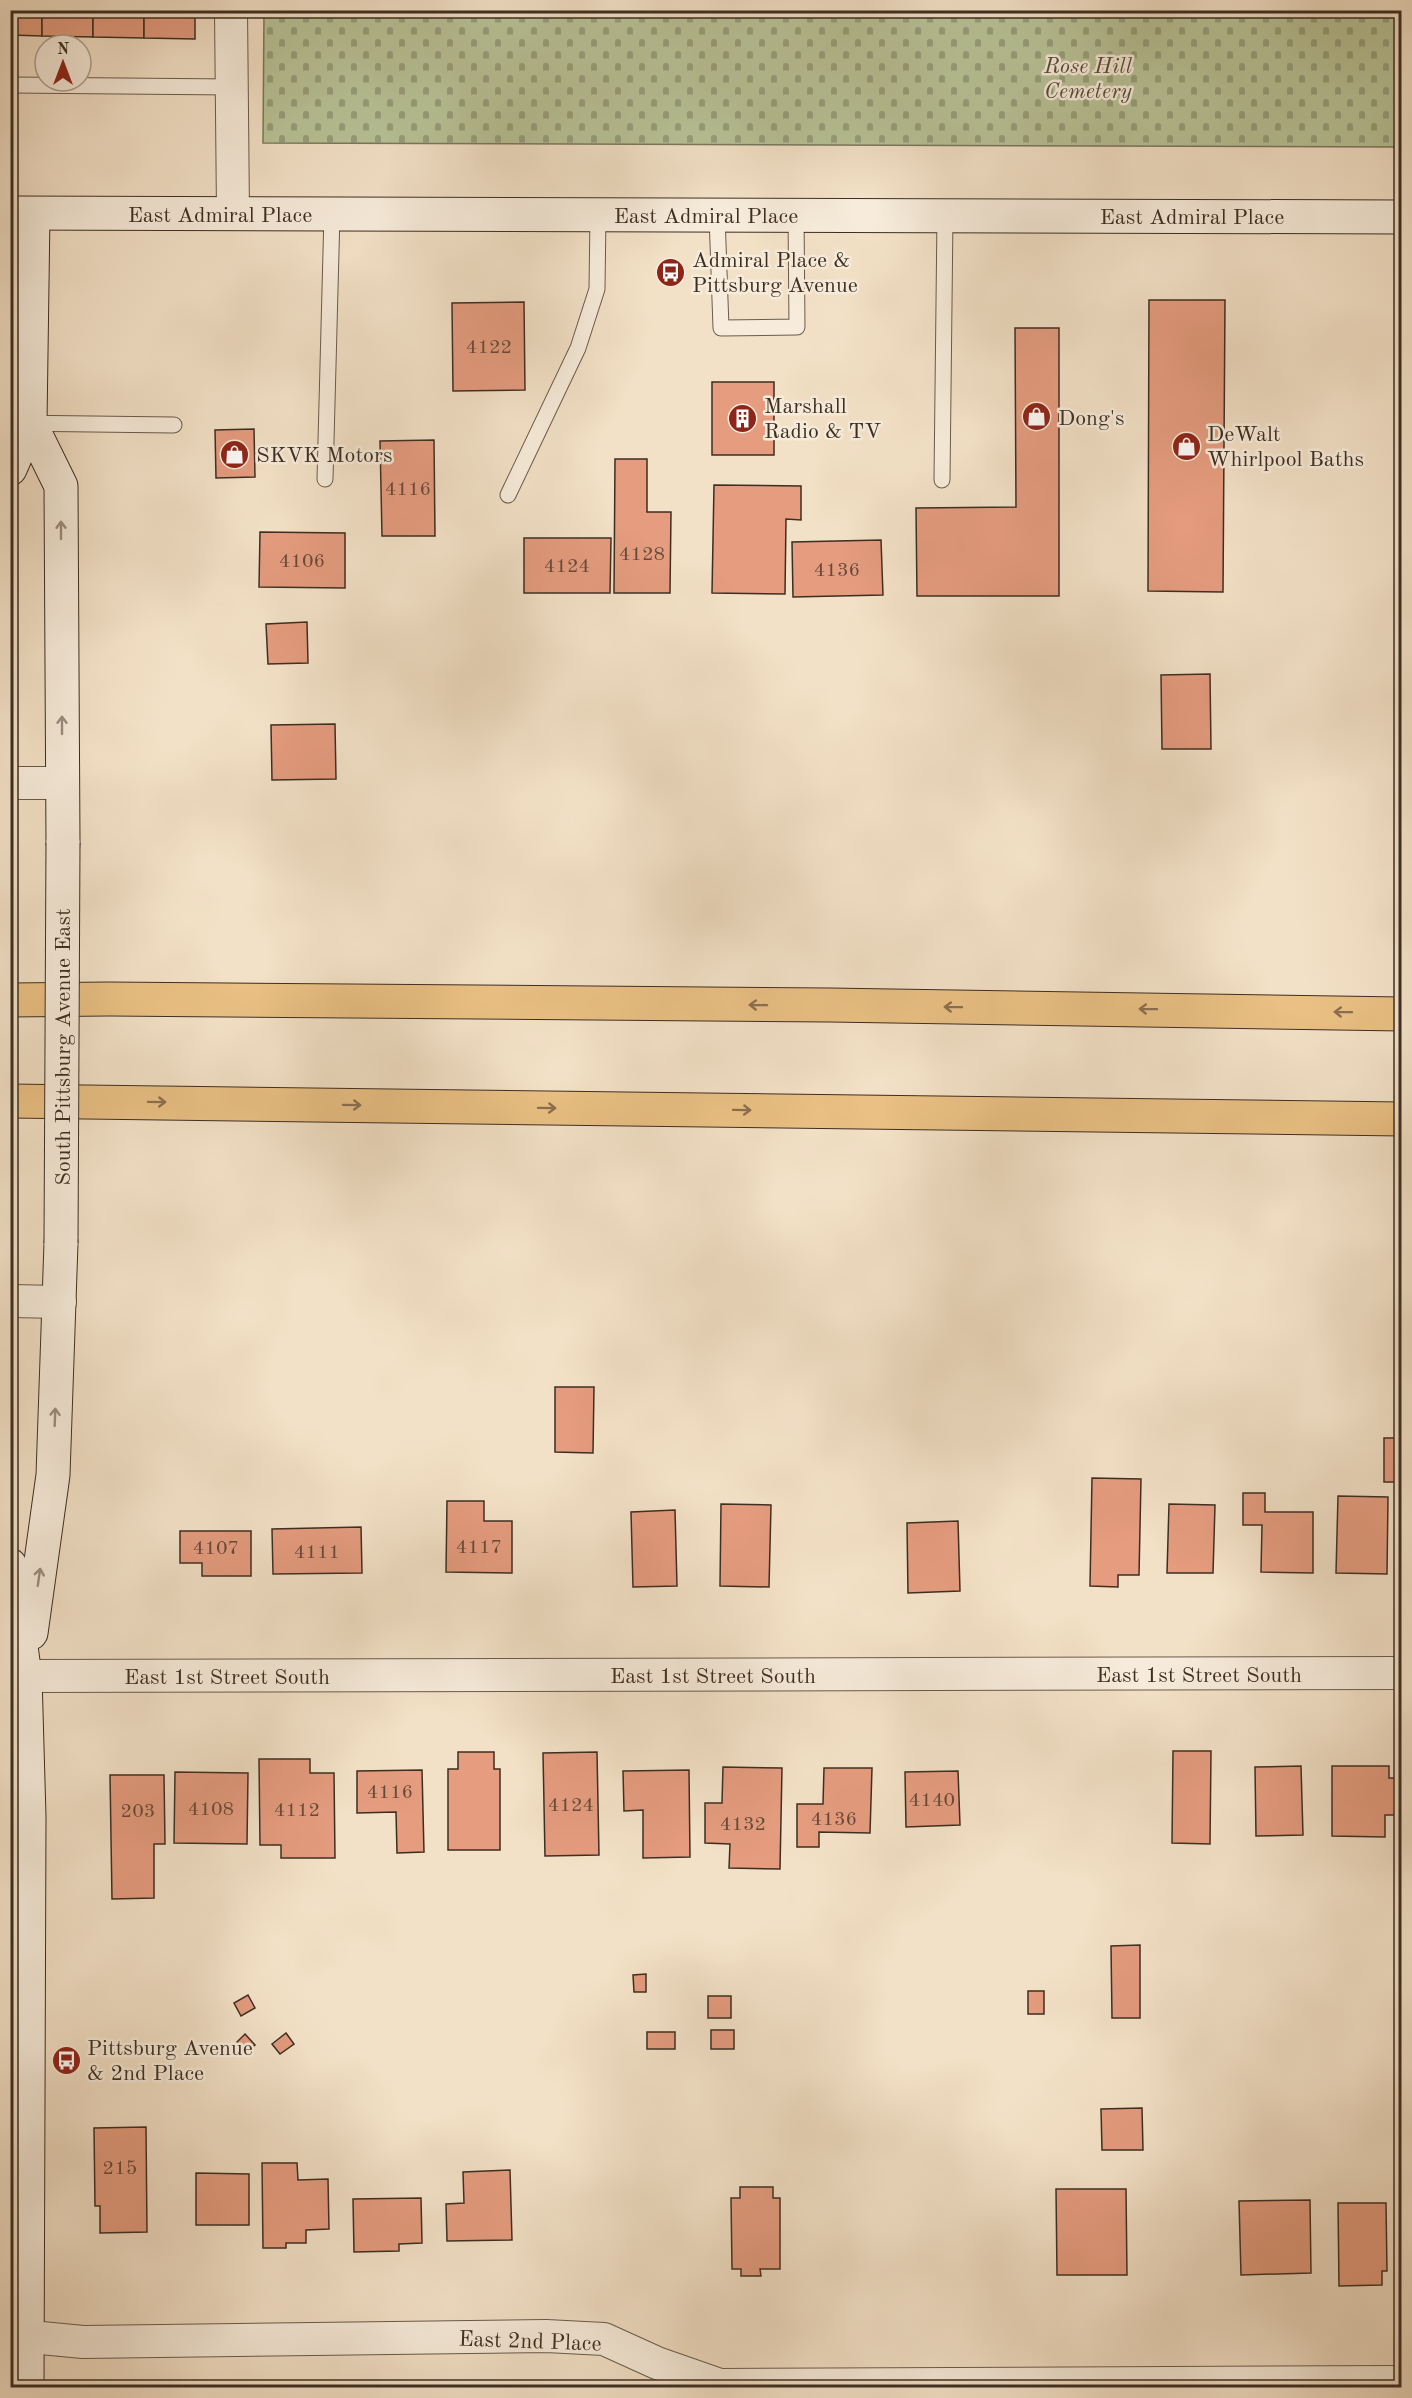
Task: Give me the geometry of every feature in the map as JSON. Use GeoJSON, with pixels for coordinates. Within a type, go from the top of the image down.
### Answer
{"type":"FeatureCollection","features":[{"type":"Feature","properties":{"kind":"highway"},"geometry":{"type":"LineString","coordinates":[[10,1000],[818,1005],[1401,1014]]}},
{"type":"Feature","properties":{"kind":"highway"},"geometry":{"type":"LineString","coordinates":[[10,1101],[1401,1119]]}},
{"type":"Feature","properties":{"kind":"street"},"geometry":{"type":"LineString","coordinates":[[231,10],[233,214]]}},
{"type":"Feature","properties":{"kind":"street","name":"East Admiral Place"},"geometry":{"type":"LineString","coordinates":[[22,213],[1401,217]]}},
{"type":"Feature","properties":{"kind":"street","name":"South Pittsburg Avenue East"},"geometry":{"type":"LineString","coordinates":[[10,469],[20,423],[22,213]]}},
{"type":"Feature","properties":{"kind":"street","name":"South Pittsburg Avenue East"},"geometry":{"type":"LineString","coordinates":[[20,423],[61,486],[63,783],[61,1243],[53,1475],[25,1676],[20,1817],[18,2336],[27,2388]]}},
{"type":"Feature","properties":{"kind":"street"},"geometry":{"type":"LineString","coordinates":[[10,783],[63,783]]}},
{"type":"Feature","properties":{"kind":"street"},"geometry":{"type":"LineString","coordinates":[[10,1301],[60,1302]]}},
{"type":"Feature","properties":{"kind":"street","name":"South Pittsburg Avenue East"},"geometry":{"type":"LineString","coordinates":[[10,1565],[25,1676]]}},
{"type":"Feature","properties":{"kind":"street","name":"East 1st Street South"},"geometry":{"type":"LineString","coordinates":[[25,1676],[1401,1673]]}},
{"type":"Feature","properties":{"kind":"street","name":"East 2nd Place"},"geometry":{"type":"LineString","coordinates":[[18,2336],[83,2342],[546,2336],[604,2339],[657,2375],[720,2385],[1280,2385],[1401,2382]]}},
{"type":"Feature","properties":{"kind":"lane"},"geometry":{"type":"LineString","coordinates":[[10,85],[232,87]]}},
{"type":"Feature","properties":{"kind":"lane"},"geometry":{"type":"LineString","coordinates":[[325,479],[332,214]]}},
{"type":"Feature","properties":{"kind":"lane"},"geometry":{"type":"LineString","coordinates":[[508,495],[578,348],[594,299],[598,281],[598,215]]}},
{"type":"Feature","properties":{"kind":"lane"},"geometry":{"type":"LineString","coordinates":[[717,215],[721,328],[798,327],[796,215]]}},
{"type":"Feature","properties":{"kind":"lane"},"geometry":{"type":"LineString","coordinates":[[942,480],[945,216]]}},
{"type":"Feature","properties":{"kind":"lane"},"geometry":{"type":"LineString","coordinates":[[20,423],[174,425]]}},
{"type":"Feature","properties":{"kind":"green space","name":"Rose Hill Cemetery"},"geometry":{"type":"Polygon","coordinates":[[[264,11],[1401,11],[1401,147],[263,143],[264,11]]]}},
{"type":"Feature","properties":{"kind":"building"},"geometry":{"type":"Polygon","coordinates":[[[10,10],[42,10],[42,33],[33,33],[33,36],[10,35],[10,10]]]}},
{"type":"Feature","properties":{"kind":"building"},"geometry":{"type":"Polygon","coordinates":[[[42,10],[93,10],[93,33],[42,33],[42,10]]]}},
{"type":"Feature","properties":{"kind":"building"},"geometry":{"type":"Polygon","coordinates":[[[93,10],[144,10],[144,38],[93,37],[93,10]]]}},
{"type":"Feature","properties":{"kind":"building"},"geometry":{"type":"Polygon","coordinates":[[[144,10],[195,10],[195,39],[144,38],[144,10]]]}},
{"type":"Feature","properties":{"kind":"building","name":"DeWalt Whirlpool Baths"},"geometry":{"type":"Polygon","coordinates":[[[1149,300],[1225,300],[1223,592],[1148,591],[1149,300]]]}},
{"type":"Feature","properties":{"kind":"building"},"geometry":{"type":"Polygon","coordinates":[[[524,302],[525,390],[453,391],[452,303],[524,302]]]}},
{"type":"Feature","properties":{"kind":"building","name":"Dong's"},"geometry":{"type":"Polygon","coordinates":[[[1015,328],[1059,328],[1059,596],[917,596],[916,508],[1016,507],[1015,328]]]}},
{"type":"Feature","properties":{"kind":"building","name":"Marshall Radio & TV"},"geometry":{"type":"Polygon","coordinates":[[[712,382],[774,382],[774,455],[712,455],[712,382]]]}},
{"type":"Feature","properties":{"kind":"building","name":"SKVK Motors"},"geometry":{"type":"Polygon","coordinates":[[[254,429],[255,477],[216,478],[215,430],[254,429]]]}},
{"type":"Feature","properties":{"kind":"building"},"geometry":{"type":"Polygon","coordinates":[[[434,440],[435,536],[382,536],[380,441],[434,440]]]}},
{"type":"Feature","properties":{"kind":"building"},"geometry":{"type":"Polygon","coordinates":[[[615,459],[647,459],[647,512],[671,512],[670,593],[614,593],[615,459]]]}},
{"type":"Feature","properties":{"kind":"building"},"geometry":{"type":"Polygon","coordinates":[[[714,485],[801,486],[801,520],[786,519],[785,594],[712,593],[714,485]]]}},
{"type":"Feature","properties":{"kind":"building"},"geometry":{"type":"Polygon","coordinates":[[[260,532],[345,533],[345,588],[259,587],[260,532]]]}},
{"type":"Feature","properties":{"kind":"building"},"geometry":{"type":"Polygon","coordinates":[[[524,538],[611,538],[610,593],[524,593],[524,538]]]}},
{"type":"Feature","properties":{"kind":"building"},"geometry":{"type":"Polygon","coordinates":[[[881,540],[883,595],[793,597],[792,542],[881,540]]]}},
{"type":"Feature","properties":{"kind":"building"},"geometry":{"type":"Polygon","coordinates":[[[307,622],[308,663],[268,664],[266,624],[307,622]]]}},
{"type":"Feature","properties":{"kind":"building"},"geometry":{"type":"Polygon","coordinates":[[[1210,674],[1211,749],[1162,749],[1161,675],[1210,674]]]}},
{"type":"Feature","properties":{"kind":"building"},"geometry":{"type":"Polygon","coordinates":[[[335,724],[336,779],[272,780],[271,725],[335,724]]]}},
{"type":"Feature","properties":{"kind":"building"},"geometry":{"type":"Polygon","coordinates":[[[555,1387],[594,1387],[593,1453],[555,1452],[555,1387]]]}},
{"type":"Feature","properties":{"kind":"building"},"geometry":{"type":"Polygon","coordinates":[[[1384,1438],[1402,1438],[1402,1482],[1384,1482],[1384,1438]]]}},
{"type":"Feature","properties":{"kind":"building"},"geometry":{"type":"Polygon","coordinates":[[[1092,1478],[1141,1479],[1139,1575],[1118,1575],[1118,1587],[1090,1586],[1092,1478]]]}},
{"type":"Feature","properties":{"kind":"building"},"geometry":{"type":"Polygon","coordinates":[[[1243,1493],[1265,1493],[1265,1512],[1313,1512],[1313,1573],[1261,1572],[1262,1525],[1243,1525],[1243,1493]]]}},
{"type":"Feature","properties":{"kind":"building"},"geometry":{"type":"Polygon","coordinates":[[[1338,1496],[1388,1497],[1387,1574],[1336,1573],[1338,1496]]]}},
{"type":"Feature","properties":{"kind":"building"},"geometry":{"type":"Polygon","coordinates":[[[447,1501],[484,1501],[484,1521],[512,1521],[512,1573],[446,1572],[447,1501]]]}},
{"type":"Feature","properties":{"kind":"building"},"geometry":{"type":"Polygon","coordinates":[[[721,1504],[771,1505],[769,1587],[720,1586],[721,1504]]]}},
{"type":"Feature","properties":{"kind":"building"},"geometry":{"type":"Polygon","coordinates":[[[1169,1504],[1215,1505],[1213,1573],[1167,1573],[1169,1504]]]}},
{"type":"Feature","properties":{"kind":"building"},"geometry":{"type":"Polygon","coordinates":[[[675,1510],[677,1586],[633,1587],[631,1512],[675,1510]]]}},
{"type":"Feature","properties":{"kind":"building"},"geometry":{"type":"Polygon","coordinates":[[[958,1521],[960,1591],[908,1593],[907,1523],[958,1521]]]}},
{"type":"Feature","properties":{"kind":"building"},"geometry":{"type":"Polygon","coordinates":[[[361,1527],[362,1573],[273,1574],[272,1529],[361,1527]]]}},
{"type":"Feature","properties":{"kind":"building"},"geometry":{"type":"Polygon","coordinates":[[[180,1531],[251,1531],[251,1576],[202,1576],[202,1563],[180,1563],[180,1531]]]}},
{"type":"Feature","properties":{"kind":"building"},"geometry":{"type":"Polygon","coordinates":[[[1173,1751],[1211,1751],[1210,1844],[1172,1843],[1173,1751]]]}},
{"type":"Feature","properties":{"kind":"building"},"geometry":{"type":"Polygon","coordinates":[[[458,1752],[494,1752],[494,1769],[500,1769],[500,1850],[448,1850],[448,1769],[458,1769],[458,1752]]]}},
{"type":"Feature","properties":{"kind":"building"},"geometry":{"type":"Polygon","coordinates":[[[597,1752],[599,1855],[545,1856],[543,1753],[597,1752]]]}},
{"type":"Feature","properties":{"kind":"building"},"geometry":{"type":"Polygon","coordinates":[[[259,1759],[310,1759],[310,1773],[334,1773],[335,1858],[281,1858],[281,1845],[260,1845],[259,1759]]]}},
{"type":"Feature","properties":{"kind":"building"},"geometry":{"type":"Polygon","coordinates":[[[1301,1766],[1303,1835],[1256,1836],[1255,1767],[1301,1766]]]}},
{"type":"Feature","properties":{"kind":"building"},"geometry":{"type":"Polygon","coordinates":[[[1332,1766],[1389,1766],[1389,1778],[1402,1778],[1402,1815],[1385,1815],[1385,1837],[1332,1836],[1332,1766]]]}},
{"type":"Feature","properties":{"kind":"building"},"geometry":{"type":"Polygon","coordinates":[[[723,1767],[782,1768],[780,1869],[729,1868],[730,1844],[705,1843],[705,1803],[722,1803],[723,1767]]]}},
{"type":"Feature","properties":{"kind":"building"},"geometry":{"type":"Polygon","coordinates":[[[824,1768],[872,1768],[870,1833],[819,1832],[819,1847],[797,1847],[797,1804],[823,1804],[824,1768]]]}},
{"type":"Feature","properties":{"kind":"building"},"geometry":{"type":"Polygon","coordinates":[[[422,1770],[424,1852],[397,1853],[396,1812],[357,1813],[357,1771],[422,1770]]]}},
{"type":"Feature","properties":{"kind":"building"},"geometry":{"type":"Polygon","coordinates":[[[689,1770],[690,1857],[643,1858],[643,1810],[624,1811],[623,1771],[689,1770]]]}},
{"type":"Feature","properties":{"kind":"building"},"geometry":{"type":"Polygon","coordinates":[[[958,1771],[960,1825],[906,1827],[905,1772],[958,1771]]]}},
{"type":"Feature","properties":{"kind":"building"},"geometry":{"type":"Polygon","coordinates":[[[175,1772],[248,1773],[247,1844],[174,1843],[175,1772]]]}},
{"type":"Feature","properties":{"kind":"building"},"geometry":{"type":"Polygon","coordinates":[[[110,1775],[164,1775],[165,1844],[154,1844],[154,1898],[112,1899],[110,1775]]]}},
{"type":"Feature","properties":{"kind":"building"},"geometry":{"type":"Polygon","coordinates":[[[1140,1945],[1140,2018],[1112,2018],[1111,1946],[1140,1945]]]}},
{"type":"Feature","properties":{"kind":"building"},"geometry":{"type":"Polygon","coordinates":[[[646,1974],[646,1992],[634,1992],[633,1975],[646,1974]]]}},
{"type":"Feature","properties":{"kind":"building"},"geometry":{"type":"Polygon","coordinates":[[[1028,1991],[1044,1991],[1044,2014],[1028,2014],[1028,1991]]]}},
{"type":"Feature","properties":{"kind":"building"},"geometry":{"type":"Polygon","coordinates":[[[248,1995],[255,2008],[241,2016],[234,2003],[248,1995]]]}},
{"type":"Feature","properties":{"kind":"building"},"geometry":{"type":"Polygon","coordinates":[[[708,1996],[731,1996],[731,2018],[708,2018],[708,1996]]]}},
{"type":"Feature","properties":{"kind":"building"},"geometry":{"type":"Polygon","coordinates":[[[711,2030],[734,2030],[734,2049],[711,2049],[711,2030]]]}},
{"type":"Feature","properties":{"kind":"building"},"geometry":{"type":"Polygon","coordinates":[[[647,2032],[675,2032],[675,2049],[647,2049],[647,2032]]]}},
{"type":"Feature","properties":{"kind":"building"},"geometry":{"type":"Polygon","coordinates":[[[286,2033],[294,2044],[280,2054],[272,2044],[286,2033]]]}},
{"type":"Feature","properties":{"kind":"building"},"geometry":{"type":"Polygon","coordinates":[[[245,2034],[255,2045],[246,2053],[237,2042],[245,2034]]]}},
{"type":"Feature","properties":{"kind":"building"},"geometry":{"type":"Polygon","coordinates":[[[1142,2108],[1143,2150],[1102,2150],[1101,2109],[1142,2108]]]}},
{"type":"Feature","properties":{"kind":"building"},"geometry":{"type":"Polygon","coordinates":[[[146,2127],[147,2232],[100,2233],[100,2206],[95,2206],[94,2128],[146,2127]]]}},
{"type":"Feature","properties":{"kind":"building"},"geometry":{"type":"Polygon","coordinates":[[[262,2163],[297,2163],[298,2180],[328,2179],[329,2229],[306,2230],[306,2243],[286,2243],[286,2248],[263,2248],[262,2163]]]}},
{"type":"Feature","properties":{"kind":"building"},"geometry":{"type":"Polygon","coordinates":[[[510,2170],[512,2240],[447,2241],[446,2204],[464,2203],[463,2172],[510,2170]]]}},
{"type":"Feature","properties":{"kind":"building"},"geometry":{"type":"Polygon","coordinates":[[[196,2173],[249,2174],[249,2225],[196,2225],[196,2173]]]}},
{"type":"Feature","properties":{"kind":"building"},"geometry":{"type":"Polygon","coordinates":[[[740,2187],[773,2187],[773,2198],[780,2198],[780,2269],[760,2269],[761,2276],[741,2276],[741,2269],[732,2269],[731,2198],[740,2198],[740,2187]]]}},
{"type":"Feature","properties":{"kind":"building"},"geometry":{"type":"Polygon","coordinates":[[[1056,2189],[1126,2189],[1127,2275],[1057,2275],[1056,2189]]]}},
{"type":"Feature","properties":{"kind":"building"},"geometry":{"type":"Polygon","coordinates":[[[421,2198],[422,2243],[399,2244],[399,2251],[354,2252],[353,2199],[421,2198]]]}},
{"type":"Feature","properties":{"kind":"building"},"geometry":{"type":"Polygon","coordinates":[[[1310,2200],[1311,2273],[1241,2275],[1239,2201],[1310,2200]]]}},
{"type":"Feature","properties":{"kind":"building"},"geometry":{"type":"Polygon","coordinates":[[[1338,2203],[1386,2203],[1387,2271],[1382,2271],[1382,2285],[1339,2286],[1338,2203]]]}},
{"type":"Feature","properties":{"kind":"place","name":"Admiral Place & Pittsburg Avenue"},"geometry":{"type":"Point","coordinates":[671,272]}},
{"type":"Feature","properties":{"kind":"place","name":"Dong's"},"geometry":{"type":"Point","coordinates":[1037,417]}},
{"type":"Feature","properties":{"kind":"place","name":"Marshall Radio & TV"},"geometry":{"type":"Point","coordinates":[743,418]}},
{"type":"Feature","properties":{"kind":"place","name":"DeWalt Whirlpool Baths"},"geometry":{"type":"Point","coordinates":[1186,446]}},
{"type":"Feature","properties":{"kind":"place","name":"SKVK Motors"},"geometry":{"type":"Point","coordinates":[235,454]}},
{"type":"Feature","properties":{"kind":"place","name":"Pittsburg Avenue & 2nd Place"},"geometry":{"type":"Point","coordinates":[66,2060]}}]}
